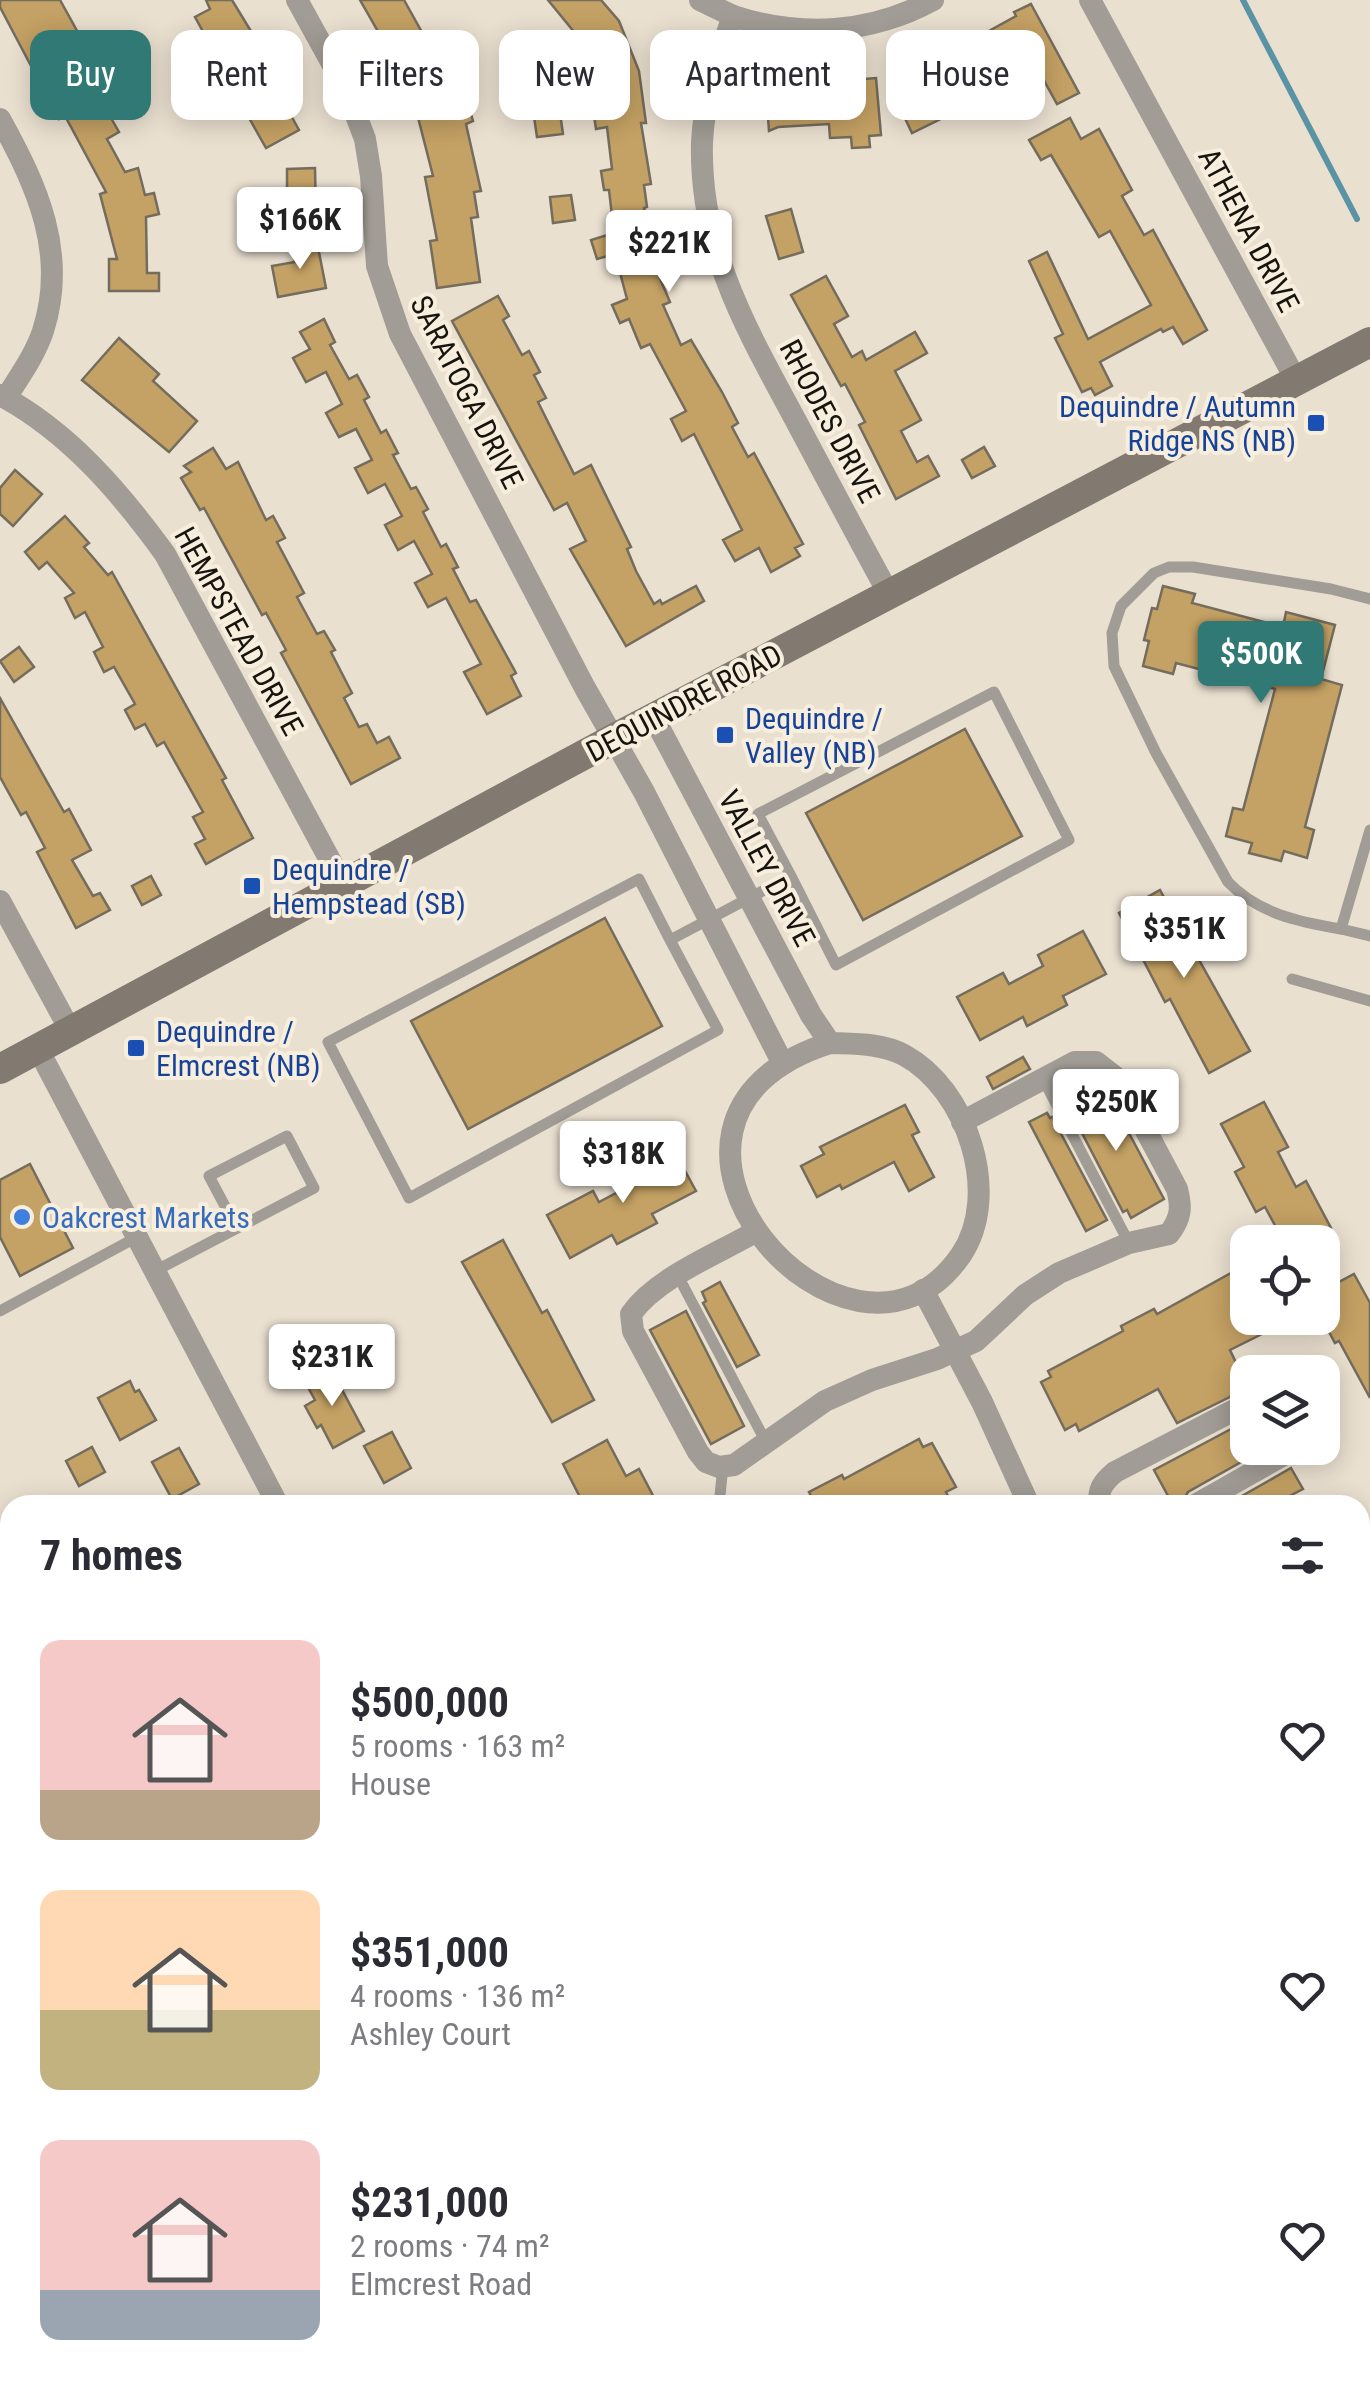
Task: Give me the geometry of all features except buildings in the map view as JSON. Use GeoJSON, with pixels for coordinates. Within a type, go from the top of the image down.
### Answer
{"type":"FeatureCollection","features":[{"type":"Feature","properties":{"kind":"main road","name":"DEQUINDRE ROAD"},"geometry":{"type":"LineString","coordinates":[[0,1069],[615,738],[1370,342]]}},
{"type":"Feature","properties":{"kind":"street","name":"SARATOGA DRIVE"},"geometry":{"type":"LineString","coordinates":[[296,0],[346,90],[365,139],[377,266],[400,334],[615,738]]}},
{"type":"Feature","properties":{"kind":"street"},"geometry":{"type":"LineString","coordinates":[[700,0],[733,16],[779,28],[831,30],[878,22],[934,0]]}},
{"type":"Feature","properties":{"kind":"street","name":"ATHENA DRIVE"},"geometry":{"type":"LineString","coordinates":[[1090,0],[1297,382]]}},
{"type":"Feature","properties":{"kind":"street","name":"RHODES DRIVE"},"geometry":{"type":"LineString","coordinates":[[733,16],[713,75],[702,138],[703,184],[718,260],[744,324],[890,596]]}},
{"type":"Feature","properties":{"kind":"street"},"geometry":{"type":"LineString","coordinates":[[0,119],[36,187],[49,230],[52,258],[52,286],[42,333],[3,397]]}},
{"type":"Feature","properties":{"kind":"street","name":"HEMPSTEAD DRIVE"},"geometry":{"type":"LineString","coordinates":[[3,397],[52,429],[97,470],[166,554],[344,886]]}},
{"type":"Feature","properties":{"kind":"street","name":"VALLEY DRIVE"},"geometry":{"type":"LineString","coordinates":[[654,718],[811,1015],[830,1043]]}},
{"type":"Feature","properties":{"kind":"street"},"geometry":{"type":"LineString","coordinates":[[615,738],[783,1064]]}},
{"type":"Feature","properties":{"kind":"street"},"geometry":{"type":"LineString","coordinates":[[0,901],[70,1030]]}},
{"type":"Feature","properties":{"kind":"street"},"geometry":{"type":"LineString","coordinates":[[830,1043],[872,1044],[905,1056],[944,1091],[962,1122],[976,1164],[976,1214],[960,1256],[923,1290],[894,1300],[836,1294],[790,1268],[755,1232],[740,1205],[733,1180],[734,1126],[760,1083],[804,1051],[830,1043]]}},
{"type":"Feature","properties":{"kind":"street"},"geometry":{"type":"LineString","coordinates":[[38,1050],[273,1495]]}},
{"type":"Feature","properties":{"kind":"street"},"geometry":{"type":"LineString","coordinates":[[755,1232],[642,1298],[631,1314],[633,1331],[698,1452],[706,1462],[723,1466],[745,1459],[795,1420],[847,1390],[976,1341],[1042,1283],[1129,1243],[1169,1234],[1179,1221],[1182,1206],[1177,1189],[1120,1080],[1096,1062],[1075,1062],[962,1122]]}},
{"type":"Feature","properties":{"kind":"street"},"geometry":{"type":"LineString","coordinates":[[923,1290],[956,1350],[1024,1495]]}},
{"type":"Feature","properties":{"kind":"street"},"geometry":{"type":"LineString","coordinates":[[1098,1495],[1104,1481],[1115,1472],[1230,1412]]}},
{"type":"Feature","properties":{"kind":"street"},"geometry":{"type":"LineString","coordinates":[[1212,1495],[1266,1465]]}},
{"type":"Feature","properties":{"kind":"lane"},"geometry":{"type":"LineString","coordinates":[[1370,599],[1193,567],[1169,567],[1154,573],[1121,606],[1112,633],[1114,666],[1156,753],[1228,882],[1244,899],[1266,911],[1370,936]]}},
{"type":"Feature","properties":{"kind":"lane"},"geometry":{"type":"LineString","coordinates":[[994,692],[1069,840],[836,965],[790,876],[758,814],[994,692]]}},
{"type":"Feature","properties":{"kind":"lane"},"geometry":{"type":"LineString","coordinates":[[1341,929],[1370,830]]}},
{"type":"Feature","properties":{"kind":"lane"},"geometry":{"type":"LineString","coordinates":[[670,940],[790,876]]}},
{"type":"Feature","properties":{"kind":"lane"},"geometry":{"type":"LineString","coordinates":[[638,879],[670,940],[718,1030],[409,1198],[328,1042],[638,879]]}},
{"type":"Feature","properties":{"kind":"lane"},"geometry":{"type":"LineString","coordinates":[[1292,979],[1370,1000]]}},
{"type":"Feature","properties":{"kind":"lane"},"geometry":{"type":"LineString","coordinates":[[1043,1079],[1129,1243]]}},
{"type":"Feature","properties":{"kind":"lane"},"geometry":{"type":"LineString","coordinates":[[154,1271],[314,1188],[288,1136],[209,1176],[236,1227]]}},
{"type":"Feature","properties":{"kind":"lane"},"geometry":{"type":"LineString","coordinates":[[0,1311],[136,1237]]}},
{"type":"Feature","properties":{"kind":"lane"},"geometry":{"type":"LineString","coordinates":[[678,1276],[766,1442]]}},
{"type":"Feature","properties":{"kind":"lane"},"geometry":{"type":"LineString","coordinates":[[721,1495],[723,1466]]}},
{"type":"Feature","properties":{"kind":"waterway"},"geometry":{"type":"LineString","coordinates":[[1243,0],[1357,219]]}},
{"type":"Feature","properties":{"kind":"place","name":"Dequindre / Autumn Ridge NS (NB)"},"geometry":{"type":"Point","coordinates":[1316,423]}},
{"type":"Feature","properties":{"kind":"place","name":"Dequindre / Valley (NB)"},"geometry":{"type":"Point","coordinates":[725,735]}},
{"type":"Feature","properties":{"kind":"place","name":"Dequindre / Hempstead (SB)"},"geometry":{"type":"Point","coordinates":[252,886]}},
{"type":"Feature","properties":{"kind":"place","name":"Dequindre / Elmcrest (NB)"},"geometry":{"type":"Point","coordinates":[136,1048]}},
{"type":"Feature","properties":{"kind":"place","name":"Oakcrest Markets"},"geometry":{"type":"Point","coordinates":[22,1217]}}]}
